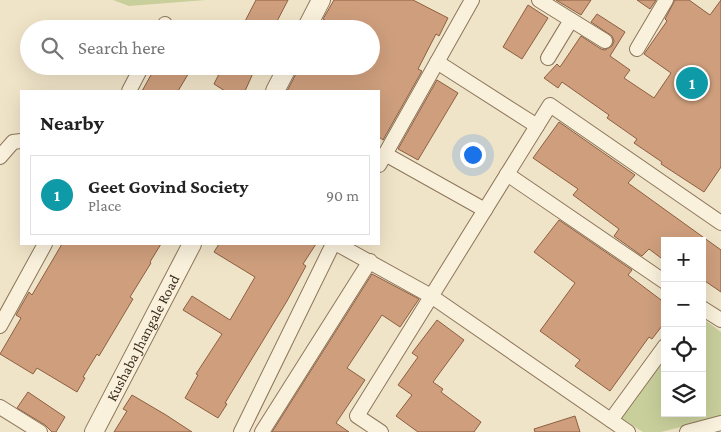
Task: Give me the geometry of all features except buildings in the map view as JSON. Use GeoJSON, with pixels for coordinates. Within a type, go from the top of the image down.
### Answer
{"type":"FeatureCollection","features":[{"type":"Feature","properties":{"kind":"street"},"geometry":{"type":"LineString","coordinates":[[311,20],[321,0]]}},
{"type":"Feature","properties":{"kind":"street"},"geometry":{"type":"LineString","coordinates":[[472,0],[382,159],[485,210]]}},
{"type":"Feature","properties":{"kind":"street"},"geometry":{"type":"LineString","coordinates":[[539,0],[605,40]]}},
{"type":"Feature","properties":{"kind":"street"},"geometry":{"type":"LineString","coordinates":[[637,48],[666,0]]}},
{"type":"Feature","properties":{"kind":"street"},"geometry":{"type":"LineString","coordinates":[[548,58],[571,20]]}},
{"type":"Feature","properties":{"kind":"street"},"geometry":{"type":"LineString","coordinates":[[436,62],[537,126]]}},
{"type":"Feature","properties":{"kind":"street"},"geometry":{"type":"LineString","coordinates":[[130,90],[137,75]]}},
{"type":"Feature","properties":{"kind":"street"},"geometry":{"type":"LineString","coordinates":[[276,90],[283,75]]}},
{"type":"Feature","properties":{"kind":"street"},"geometry":{"type":"LineString","coordinates":[[381,432],[356,416],[550,105],[721,223]]}},
{"type":"Feature","properties":{"kind":"street"},"geometry":{"type":"LineString","coordinates":[[0,157],[13,142],[20,141]]}},
{"type":"Feature","properties":{"kind":"street"},"geometry":{"type":"LineString","coordinates":[[507,174],[661,279]]}},
{"type":"Feature","properties":{"kind":"street"},"geometry":{"type":"LineString","coordinates":[[0,326],[44,245]]}},
{"type":"Feature","properties":{"kind":"street","name":"Kushaba Jhangale Road"},"geometry":{"type":"LineString","coordinates":[[94,432],[191,245]]}},
{"type":"Feature","properties":{"kind":"street"},"geometry":{"type":"LineString","coordinates":[[241,432],[334,245]]}},
{"type":"Feature","properties":{"kind":"street"},"geometry":{"type":"LineString","coordinates":[[337,245],[431,296],[628,432]]}},
{"type":"Feature","properties":{"kind":"street"},"geometry":{"type":"LineString","coordinates":[[262,432],[370,262]]}},
{"type":"Feature","properties":{"kind":"street"},"geometry":{"type":"LineString","coordinates":[[706,311],[721,320]]}},
{"type":"Feature","properties":{"kind":"street"},"geometry":{"type":"LineString","coordinates":[[611,420],[661,351]]}},
{"type":"Feature","properties":{"kind":"street"},"geometry":{"type":"LineString","coordinates":[[0,407],[40,432]]}},
{"type":"Feature","properties":{"kind":"street"},"geometry":{"type":"LineString","coordinates":[[687,432],[721,423]]}},
{"type":"Feature","properties":{"kind":"green space"},"geometry":{"type":"Polygon","coordinates":[[[113,0],[206,0],[129,6],[113,0]]]}},
{"type":"Feature","properties":{"kind":"green space"},"geometry":{"type":"Polygon","coordinates":[[[706,321],[721,332],[721,417],[661,432],[643,432],[619,417],[661,359],[661,417],[706,417],[706,321]]]}},
{"type":"Feature","properties":{"kind":"place","name":"Geet Govind Society"},"geometry":{"type":"Point","coordinates":[692,83]}}]}
